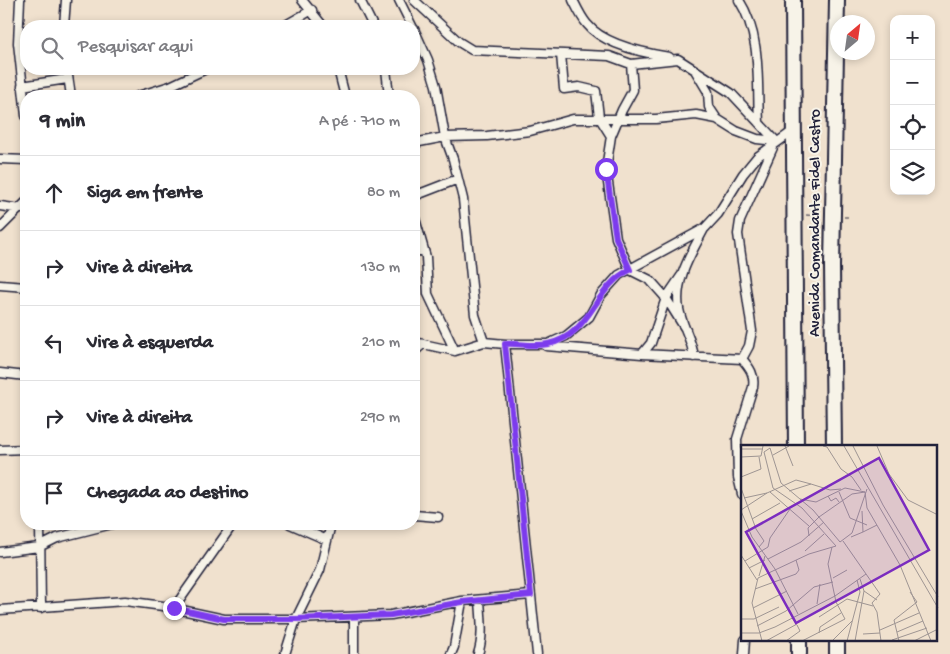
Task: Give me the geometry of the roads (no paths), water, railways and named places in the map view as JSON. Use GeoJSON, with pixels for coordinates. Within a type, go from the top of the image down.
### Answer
{"type":"FeatureCollection","features":[{"type":"Feature","properties":{"kind":"highway","name":"Avenida Comandante Fidel Castro"},"geometry":{"type":"LineString","coordinates":[[793,0],[796,445]]}},
{"type":"Feature","properties":{"kind":"highway","name":"Avenida Comandante Fidel Castro"},"geometry":{"type":"LineString","coordinates":[[834,445],[832,257],[837,0]]}},
{"type":"Feature","properties":{"kind":"street"},"geometry":{"type":"LineString","coordinates":[[20,0],[18,43],[20,64]]}},
{"type":"Feature","properties":{"kind":"street"},"geometry":{"type":"LineString","coordinates":[[64,20],[66,0]]}},
{"type":"Feature","properties":{"kind":"street"},"geometry":{"type":"LineString","coordinates":[[302,0],[319,20]]}},
{"type":"Feature","properties":{"kind":"street"},"geometry":{"type":"LineString","coordinates":[[360,0],[370,20]]}},
{"type":"Feature","properties":{"kind":"street"},"geometry":{"type":"LineString","coordinates":[[399,0],[409,20]]}},
{"type":"Feature","properties":{"kind":"street"},"geometry":{"type":"LineString","coordinates":[[414,0],[459,42],[472,50],[609,56],[631,64],[678,59]]}},
{"type":"Feature","properties":{"kind":"street"},"geometry":{"type":"LineString","coordinates":[[572,0],[588,25],[600,34],[623,46],[678,59],[731,94],[776,142]]}},
{"type":"Feature","properties":{"kind":"street"},"geometry":{"type":"LineString","coordinates":[[739,0],[750,21],[757,56],[759,123]]}},
{"type":"Feature","properties":{"kind":"street"},"geometry":{"type":"LineString","coordinates":[[294,20],[312,10]]}},
{"type":"Feature","properties":{"kind":"street"},"geometry":{"type":"LineString","coordinates":[[420,43],[430,65],[445,137],[463,199],[474,315],[484,342]]}},
{"type":"Feature","properties":{"kind":"street"},"geometry":{"type":"LineString","coordinates":[[561,54],[564,89],[580,86],[596,91],[599,117],[611,136]]}},
{"type":"Feature","properties":{"kind":"street"},"geometry":{"type":"LineString","coordinates":[[631,64],[633,90],[611,136],[606,169],[616,238],[630,270],[650,280],[666,298],[692,342],[694,357]]}},
{"type":"Feature","properties":{"kind":"street"},"geometry":{"type":"LineString","coordinates":[[694,70],[708,92],[709,107],[717,119]]}},
{"type":"Feature","properties":{"kind":"street"},"geometry":{"type":"LineString","coordinates":[[21,75],[23,90]]}},
{"type":"Feature","properties":{"kind":"street"},"geometry":{"type":"LineString","coordinates":[[67,75],[70,90]]}},
{"type":"Feature","properties":{"kind":"street"},"geometry":{"type":"LineString","coordinates":[[157,90],[193,75]]}},
{"type":"Feature","properties":{"kind":"street"},"geometry":{"type":"LineString","coordinates":[[340,75],[343,90]]}},
{"type":"Feature","properties":{"kind":"street"},"geometry":{"type":"LineString","coordinates":[[387,75],[389,90]]}},
{"type":"Feature","properties":{"kind":"street"},"geometry":{"type":"LineString","coordinates":[[22,86],[67,79]]}},
{"type":"Feature","properties":{"kind":"street"},"geometry":{"type":"LineString","coordinates":[[420,142],[445,137],[487,136],[530,131],[573,118],[599,117],[618,120],[696,115],[717,119],[757,139],[776,142]]}},
{"type":"Feature","properties":{"kind":"street"},"geometry":{"type":"LineString","coordinates":[[420,343],[455,351],[484,342],[548,344],[566,336],[589,317],[601,295],[614,279],[704,228],[718,214],[742,174],[757,157],[793,131]]}},
{"type":"Feature","properties":{"kind":"street"},"geometry":{"type":"LineString","coordinates":[[742,359],[749,346],[752,331],[738,234],[740,221],[776,142]]}},
{"type":"Feature","properties":{"kind":"street"},"geometry":{"type":"LineString","coordinates":[[0,160],[20,160]]}},
{"type":"Feature","properties":{"kind":"street"},"geometry":{"type":"LineString","coordinates":[[420,194],[458,179]]}},
{"type":"Feature","properties":{"kind":"street"},"geometry":{"type":"LineString","coordinates":[[0,206],[20,209]]}},
{"type":"Feature","properties":{"kind":"street"},"geometry":{"type":"LineString","coordinates":[[0,228],[20,210]]}},
{"type":"Feature","properties":{"kind":"street"},"geometry":{"type":"LineString","coordinates":[[642,354],[651,343],[666,298],[682,276],[704,228]]}},
{"type":"Feature","properties":{"kind":"street"},"geometry":{"type":"LineString","coordinates":[[420,236],[428,269],[428,294],[455,351]]}},
{"type":"Feature","properties":{"kind":"street"},"geometry":{"type":"LineString","coordinates":[[420,251],[424,250]]}},
{"type":"Feature","properties":{"kind":"street"},"geometry":{"type":"LineString","coordinates":[[682,276],[679,304],[686,330]]}},
{"type":"Feature","properties":{"kind":"street"},"geometry":{"type":"LineString","coordinates":[[0,285],[20,287]]}},
{"type":"Feature","properties":{"kind":"street"},"geometry":{"type":"LineString","coordinates":[[517,343],[642,354],[742,359],[754,379],[737,439],[738,477],[741,490]]}},
{"type":"Feature","properties":{"kind":"street"},"geometry":{"type":"LineString","coordinates":[[420,347],[423,344]]}},
{"type":"Feature","properties":{"kind":"street"},"geometry":{"type":"LineString","coordinates":[[505,344],[537,654]]}},
{"type":"Feature","properties":{"kind":"street"},"geometry":{"type":"LineString","coordinates":[[0,372],[20,375]]}},
{"type":"Feature","properties":{"kind":"street"},"geometry":{"type":"LineString","coordinates":[[0,450],[20,449]]}},
{"type":"Feature","properties":{"kind":"street"},"geometry":{"type":"LineString","coordinates":[[420,515],[438,516]]}},
{"type":"Feature","properties":{"kind":"street"},"geometry":{"type":"LineString","coordinates":[[40,530],[40,608]]}},
{"type":"Feature","properties":{"kind":"street"},"geometry":{"type":"LineString","coordinates":[[0,552],[39,547],[57,538],[88,530]]}},
{"type":"Feature","properties":{"kind":"street"},"geometry":{"type":"LineString","coordinates":[[174,608],[229,530]]}},
{"type":"Feature","properties":{"kind":"street"},"geometry":{"type":"LineString","coordinates":[[304,530],[327,540]]}},
{"type":"Feature","properties":{"kind":"street"},"geometry":{"type":"LineString","coordinates":[[285,654],[296,619],[320,570],[330,530]]}},
{"type":"Feature","properties":{"kind":"street"},"geometry":{"type":"LineString","coordinates":[[0,610],[125,601],[174,608],[224,619],[296,619],[391,615],[462,602],[531,595]]}},
{"type":"Feature","properties":{"kind":"street"},"geometry":{"type":"LineString","coordinates":[[478,654],[481,637],[480,600]]}},
{"type":"Feature","properties":{"kind":"street"},"geometry":{"type":"LineString","coordinates":[[451,654],[462,602]]}},
{"type":"Feature","properties":{"kind":"street"},"geometry":{"type":"LineString","coordinates":[[354,617],[354,654]]}}]}
